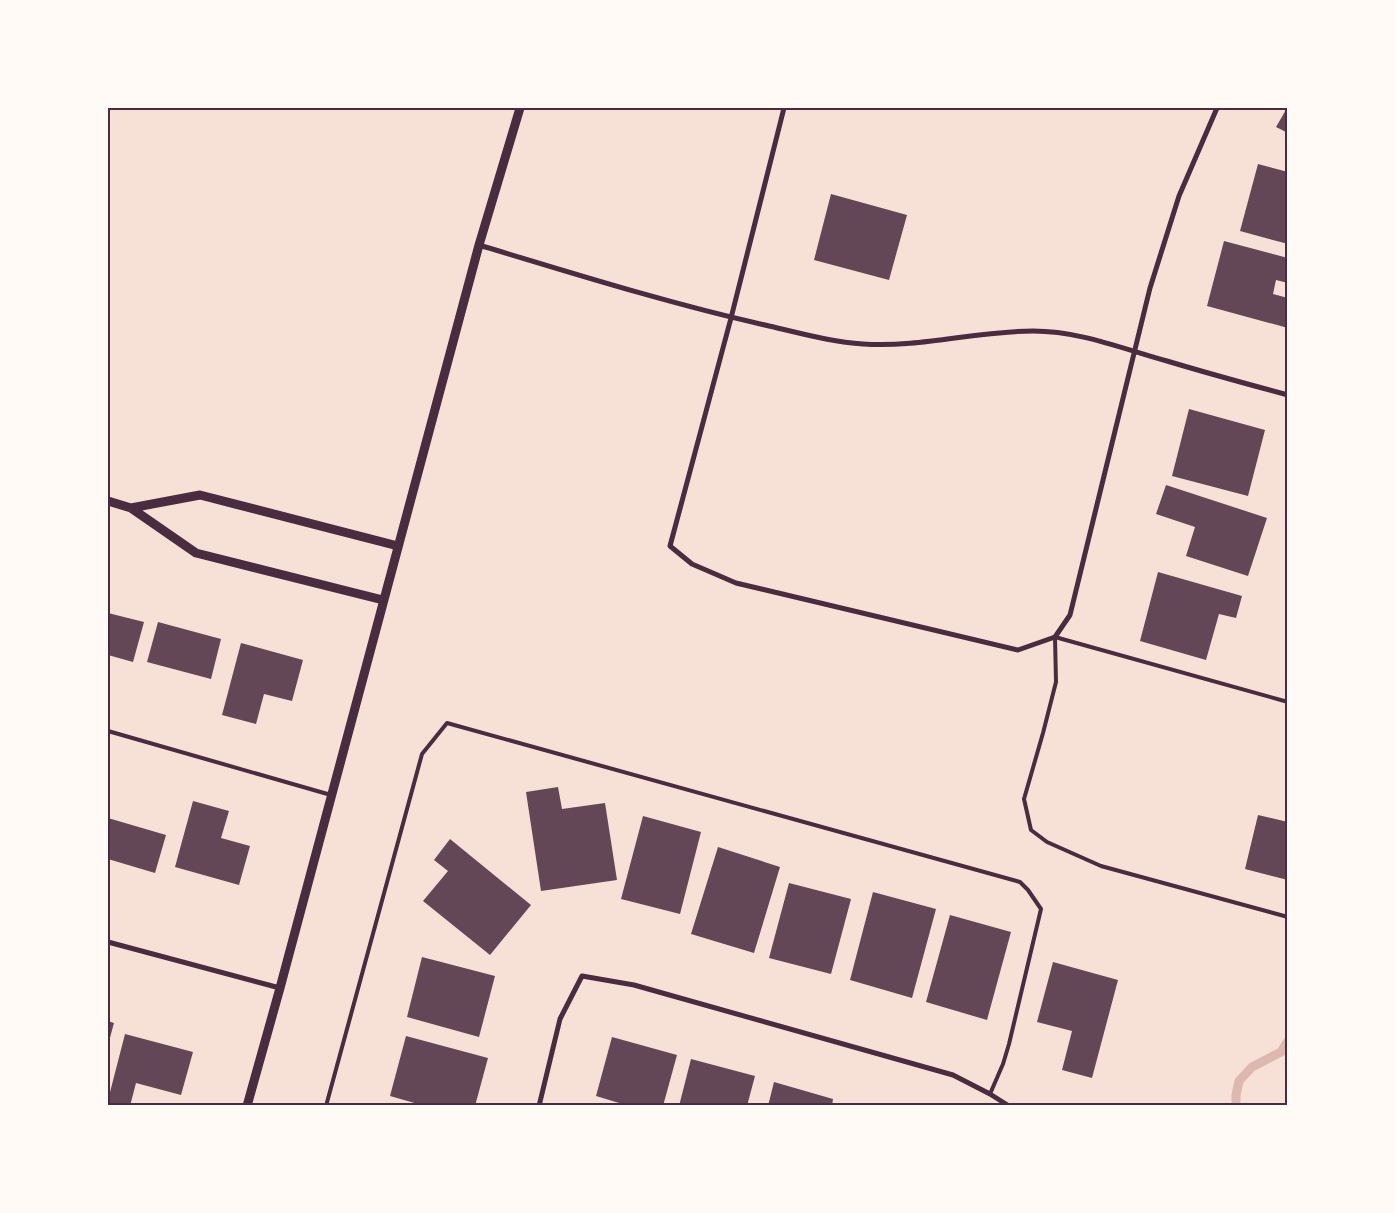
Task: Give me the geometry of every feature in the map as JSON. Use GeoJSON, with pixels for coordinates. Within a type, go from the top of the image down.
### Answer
{"type":"FeatureCollection","features":[{"type":"Feature","properties":{"kind":"street"},"geometry":{"type":"LineString","coordinates":[[247,1106],[479,245],[520,108]]}},
{"type":"Feature","properties":{"kind":"street"},"geometry":{"type":"LineString","coordinates":[[784,108],[731,318],[670,546],[692,564],[736,582],[1018,650],[1055,637],[1070,615],[1150,288],[1179,196],[1217,108]]}},
{"type":"Feature","properties":{"kind":"street"},"geometry":{"type":"LineString","coordinates":[[479,245],[622,289],[731,318],[823,339],[862,344],[906,344],[956,337],[1032,331],[1060,333],[1098,340],[1134,352],[1288,395]]}},
{"type":"Feature","properties":{"kind":"street"},"geometry":{"type":"LineString","coordinates":[[131,508],[200,495],[398,546]]}},
{"type":"Feature","properties":{"kind":"street"},"geometry":{"type":"LineString","coordinates":[[108,502],[131,508],[196,553],[383,600]]}},
{"type":"Feature","properties":{"kind":"street"},"geometry":{"type":"LineString","coordinates":[[108,942],[280,988]]}},
{"type":"Feature","properties":{"kind":"street"},"geometry":{"type":"LineString","coordinates":[[539,1106],[560,1019],[582,976],[634,985],[953,1075],[1009,1106]]}},
{"type":"Feature","properties":{"kind":"lane"},"geometry":{"type":"LineString","coordinates":[[1288,702],[1055,637],[1056,682],[1024,799],[1031,830],[1047,842],[1102,866],[1288,917]]}},
{"type":"Feature","properties":{"kind":"lane"},"geometry":{"type":"LineString","coordinates":[[326,1106],[422,754],[447,723],[1020,882],[1041,909],[1009,1044],[990,1094]]}},
{"type":"Feature","properties":{"kind":"lane"},"geometry":{"type":"LineString","coordinates":[[108,731],[331,795]]}},
{"type":"Feature","properties":{"kind":"building"},"geometry":{"type":"Polygon","coordinates":[[[1288,108],[1288,133],[1276,127],[1288,108]]]}},
{"type":"Feature","properties":{"kind":"building"},"geometry":{"type":"Polygon","coordinates":[[[1258,164],[1288,172],[1288,244],[1240,231],[1258,164]]]}},
{"type":"Feature","properties":{"kind":"building"},"geometry":{"type":"Polygon","coordinates":[[[831,194],[907,215],[889,280],[814,260],[831,194]]]}},
{"type":"Feature","properties":{"kind":"building"},"geometry":{"type":"Polygon","coordinates":[[[1224,241],[1288,258],[1288,283],[1276,280],[1273,294],[1288,298],[1288,328],[1207,306],[1224,241]]]}},
{"type":"Feature","properties":{"kind":"building"},"geometry":{"type":"Polygon","coordinates":[[[1189,409],[1265,430],[1248,496],[1172,476],[1189,409]]]}},
{"type":"Feature","properties":{"kind":"building"},"geometry":{"type":"Polygon","coordinates":[[[1166,485],[1267,518],[1248,576],[1186,556],[1195,527],[1156,514],[1166,485]]]}},
{"type":"Feature","properties":{"kind":"building"},"geometry":{"type":"Polygon","coordinates":[[[1158,572],[1242,596],[1236,618],[1219,614],[1206,660],[1140,641],[1158,572]]]}},
{"type":"Feature","properties":{"kind":"building"},"geometry":{"type":"Polygon","coordinates":[[[108,613],[144,622],[133,662],[108,655],[108,613]]]}},
{"type":"Feature","properties":{"kind":"building"},"geometry":{"type":"Polygon","coordinates":[[[158,622],[221,639],[211,679],[147,662],[158,622]]]}},
{"type":"Feature","properties":{"kind":"building"},"geometry":{"type":"Polygon","coordinates":[[[241,643],[303,660],[292,701],[264,694],[256,724],[222,715],[241,643]]]}},
{"type":"Feature","properties":{"kind":"building"},"geometry":{"type":"Polygon","coordinates":[[[558,787],[562,809],[605,803],[617,880],[541,891],[526,792],[558,787]]]}},
{"type":"Feature","properties":{"kind":"building"},"geometry":{"type":"Polygon","coordinates":[[[193,801],[229,811],[221,838],[250,846],[239,885],[175,867],[193,801]]]}},
{"type":"Feature","properties":{"kind":"building"},"geometry":{"type":"Polygon","coordinates":[[[1258,815],[1288,822],[1288,880],[1245,869],[1258,815]]]}},
{"type":"Feature","properties":{"kind":"building"},"geometry":{"type":"Polygon","coordinates":[[[643,816],[701,832],[680,914],[621,899],[643,816]]]}},
{"type":"Feature","properties":{"kind":"building"},"geometry":{"type":"Polygon","coordinates":[[[108,818],[166,835],[155,873],[108,859],[108,818]]]}},
{"type":"Feature","properties":{"kind":"building"},"geometry":{"type":"Polygon","coordinates":[[[450,839],[531,905],[490,955],[423,901],[448,871],[434,860],[450,839]]]}},
{"type":"Feature","properties":{"kind":"building"},"geometry":{"type":"Polygon","coordinates":[[[718,847],[780,867],[754,953],[691,934],[718,847]]]}},
{"type":"Feature","properties":{"kind":"building"},"geometry":{"type":"Polygon","coordinates":[[[789,883],[851,899],[831,974],[769,958],[789,883]]]}},
{"type":"Feature","properties":{"kind":"building"},"geometry":{"type":"Polygon","coordinates":[[[873,892],[936,909],[912,998],[850,980],[873,892]]]}},
{"type":"Feature","properties":{"kind":"building"},"geometry":{"type":"Polygon","coordinates":[[[950,915],[1011,932],[987,1020],[926,1002],[950,915]]]}},
{"type":"Feature","properties":{"kind":"building"},"geometry":{"type":"Polygon","coordinates":[[[422,957],[495,976],[479,1037],[407,1017],[422,957]]]}},
{"type":"Feature","properties":{"kind":"building"},"geometry":{"type":"Polygon","coordinates":[[[1053,962],[1118,980],[1092,1078],[1062,1070],[1072,1031],[1037,1022],[1053,962]]]}},
{"type":"Feature","properties":{"kind":"building"},"geometry":{"type":"Polygon","coordinates":[[[108,1021],[114,1023],[108,1045],[108,1021]]]}},
{"type":"Feature","properties":{"kind":"building"},"geometry":{"type":"Polygon","coordinates":[[[125,1034],[193,1052],[181,1095],[136,1083],[130,1106],[108,1106],[125,1034]]]}},
{"type":"Feature","properties":{"kind":"building"},"geometry":{"type":"Polygon","coordinates":[[[406,1036],[488,1058],[475,1106],[425,1106],[390,1096],[406,1036]]]}},
{"type":"Feature","properties":{"kind":"building"},"geometry":{"type":"Polygon","coordinates":[[[612,1037],[677,1055],[663,1106],[629,1106],[596,1096],[612,1037]]]}},
{"type":"Feature","properties":{"kind":"building"},"geometry":{"type":"Polygon","coordinates":[[[691,1059],[755,1076],[747,1106],[679,1106],[691,1059]]]}},
{"type":"Feature","properties":{"kind":"building"},"geometry":{"type":"Polygon","coordinates":[[[774,1082],[833,1099],[832,1106],[768,1106],[774,1082]]]}},
{"type":"Feature","properties":{"kind":"waterway"},"geometry":{"type":"LineString","coordinates":[[1236,1106],[1239,1081],[1252,1067],[1281,1052],[1288,1041]]}}]}
